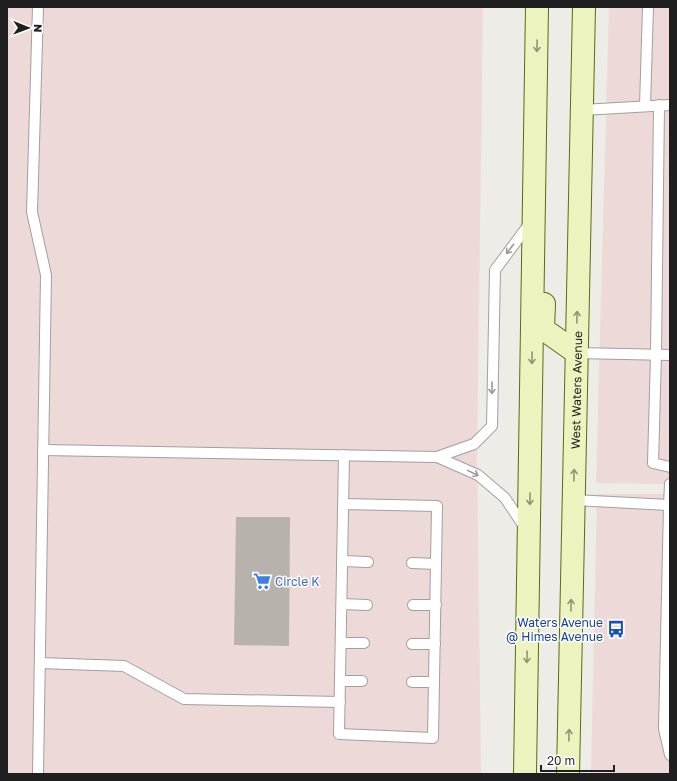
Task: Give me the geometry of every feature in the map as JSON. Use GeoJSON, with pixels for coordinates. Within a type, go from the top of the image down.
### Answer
{"type":"FeatureCollection","features":[{"type":"Feature","properties":{"kind":"main road"},"geometry":{"type":"LineString","coordinates":[[526,774],[537,7]]}},
{"type":"Feature","properties":{"kind":"main road","name":"West Waters Avenue"},"geometry":{"type":"LineString","coordinates":[[568,774],[584,7]]}},
{"type":"Feature","properties":{"kind":"main road"},"geometry":{"type":"LineString","coordinates":[[536,108],[544,162],[543,329],[576,353]]}},
{"type":"Feature","properties":{"kind":"lane"},"geometry":{"type":"LineString","coordinates":[[38,7],[32,212],[46,275],[38,774]]}},
{"type":"Feature","properties":{"kind":"lane"},"geometry":{"type":"LineString","coordinates":[[645,106],[648,7]]}},
{"type":"Feature","properties":{"kind":"lane"},"geometry":{"type":"LineString","coordinates":[[659,105],[653,463],[670,467]]}},
{"type":"Feature","properties":{"kind":"lane"},"geometry":{"type":"LineString","coordinates":[[582,110],[670,105]]}},
{"type":"Feature","properties":{"kind":"lane"},"geometry":{"type":"LineString","coordinates":[[43,450],[437,457],[474,444],[492,426],[495,270],[534,218]]}},
{"type":"Feature","properties":{"kind":"lane"},"geometry":{"type":"LineString","coordinates":[[576,353],[670,355]]}},
{"type":"Feature","properties":{"kind":"lane"},"geometry":{"type":"LineString","coordinates":[[343,504],[437,506],[433,738],[339,734],[342,604],[342,561],[343,504],[344,455]]}},
{"type":"Feature","properties":{"kind":"lane"},"geometry":{"type":"LineString","coordinates":[[437,457],[478,475],[505,498],[529,534]]}},
{"type":"Feature","properties":{"kind":"lane"},"geometry":{"type":"LineString","coordinates":[[670,484],[668,687],[664,729],[670,755]]}},
{"type":"Feature","properties":{"kind":"lane"},"geometry":{"type":"LineString","coordinates":[[574,500],[669,505]]}},
{"type":"Feature","properties":{"kind":"lane"},"geometry":{"type":"LineString","coordinates":[[342,561],[368,562]]}},
{"type":"Feature","properties":{"kind":"lane"},"geometry":{"type":"LineString","coordinates":[[412,563],[436,564]]}},
{"type":"Feature","properties":{"kind":"lane"},"geometry":{"type":"LineString","coordinates":[[342,604],[367,604]]}},
{"type":"Feature","properties":{"kind":"lane"},"geometry":{"type":"LineString","coordinates":[[413,605],[436,605]]}},
{"type":"Feature","properties":{"kind":"lane"},"geometry":{"type":"LineString","coordinates":[[341,643],[364,643]]}},
{"type":"Feature","properties":{"kind":"lane"},"geometry":{"type":"LineString","coordinates":[[412,644],[435,644]]}},
{"type":"Feature","properties":{"kind":"lane"},"geometry":{"type":"LineString","coordinates":[[40,663],[124,666],[184,699],[340,702]]}},
{"type":"Feature","properties":{"kind":"lane"},"geometry":{"type":"LineString","coordinates":[[340,681],[362,681]]}},
{"type":"Feature","properties":{"kind":"lane"},"geometry":{"type":"LineString","coordinates":[[412,682],[434,682]]}},
{"type":"Feature","properties":{"kind":"shaded area"},"geometry":{"type":"Polygon","coordinates":[[[7,7],[483,7],[477,452],[481,774],[7,774],[7,7]]]}},
{"type":"Feature","properties":{"kind":"shaded area"},"geometry":{"type":"Polygon","coordinates":[[[609,7],[670,7],[670,484],[596,483],[609,7]]]}},
{"type":"Feature","properties":{"kind":"shaded area"},"geometry":{"type":"Polygon","coordinates":[[[597,494],[670,494],[670,774],[591,774],[597,494]]]}},
{"type":"Feature","properties":{"kind":"building","name":"Circle K"},"geometry":{"type":"Polygon","coordinates":[[[236,517],[290,517],[289,646],[234,645],[236,517]]]}},
{"type":"Feature","properties":{"kind":"place","name":"Circle K"},"geometry":{"type":"Point","coordinates":[262,581]}},
{"type":"Feature","properties":{"kind":"place","name":"Waters Avenue @ Himes Avenue"},"geometry":{"type":"Point","coordinates":[616,629]}}]}
